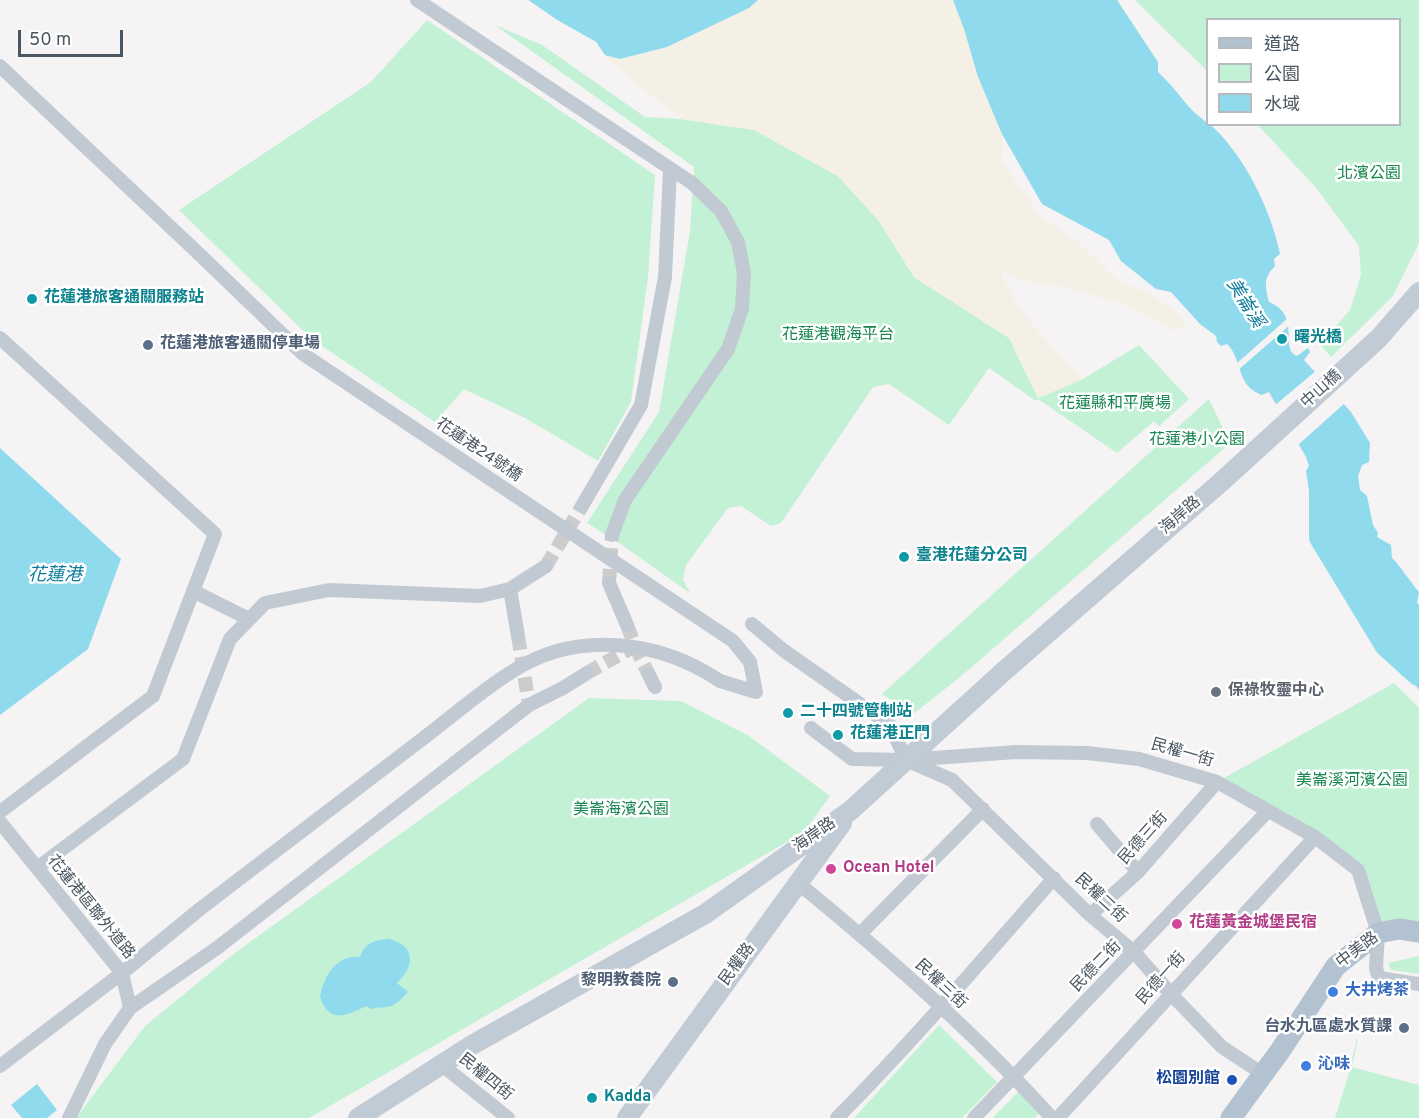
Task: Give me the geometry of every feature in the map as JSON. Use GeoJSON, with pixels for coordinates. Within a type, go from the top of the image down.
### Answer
{"type":"FeatureCollection","features":[{"type":"Feature","properties":{"kind":"main road","name":"中山橋"},"geometry":{"type":"LineString","coordinates":[[1220,483],[1380,338],[1419,292]]}},
{"type":"Feature","properties":{"kind":"main road","name":"海岸路"},"geometry":{"type":"LineString","coordinates":[[358,1118],[472,1045],[705,914],[850,812],[1003,672],[1220,483]]}},
{"type":"Feature","properties":{"kind":"main road","name":"民權路"},"geometry":{"type":"LineString","coordinates":[[627,1118],[850,812]]}},
{"type":"Feature","properties":{"kind":"main road","name":"中美路"},"geometry":{"type":"LineString","coordinates":[[1231,1118],[1335,966],[1378,933],[1399,929],[1419,932]]}},
{"type":"Feature","properties":{"kind":"street"},"geometry":{"type":"LineString","coordinates":[[417,0],[692,183],[721,211],[738,242],[744,273],[742,309],[728,349],[625,500],[612,535]]}},
{"type":"Feature","properties":{"kind":"street","name":"花蓮港24號橋"},"geometry":{"type":"LineString","coordinates":[[0,66],[303,354],[733,641],[750,662],[761,696],[720,681],[687,662],[651,649],[613,645],[575,648],[538,658],[511,671],[200,909],[122,973]]}},
{"type":"Feature","properties":{"kind":"street"},"geometry":{"type":"LineString","coordinates":[[582,506],[641,405],[665,277],[670,170]]}},
{"type":"Feature","properties":{"kind":"street"},"geometry":{"type":"LineString","coordinates":[[0,338],[215,534],[153,696],[0,812]]}},
{"type":"Feature","properties":{"kind":"street"},"geometry":{"type":"LineString","coordinates":[[37,868],[183,759],[230,639],[265,603],[329,590],[480,596],[510,589],[546,566]]}},
{"type":"Feature","properties":{"kind":"street"},"geometry":{"type":"LineString","coordinates":[[609,583],[627,625]]}},
{"type":"Feature","properties":{"kind":"street"},"geometry":{"type":"LineString","coordinates":[[510,589],[518,636]]}},
{"type":"Feature","properties":{"kind":"street"},"geometry":{"type":"LineString","coordinates":[[193,591],[249,619]]}},
{"type":"Feature","properties":{"kind":"street"},"geometry":{"type":"LineString","coordinates":[[752,624],[783,650],[890,725],[906,760]]}},
{"type":"Feature","properties":{"kind":"street"},"geometry":{"type":"LineString","coordinates":[[69,1118],[105,1044],[130,1008],[217,948],[529,705],[587,673]]}},
{"type":"Feature","properties":{"kind":"street","name":"民權一街"},"geometry":{"type":"LineString","coordinates":[[811,728],[852,759],[906,760],[1016,752],[1088,753],[1139,759],[1217,782],[1315,837],[1358,870],[1378,933]]}},
{"type":"Feature","properties":{"kind":"street","name":"民權二街"},"geometry":{"type":"LineString","coordinates":[[906,760],[952,780],[1090,915],[1134,952],[1222,1047],[1263,1074]]}},
{"type":"Feature","properties":{"kind":"street","name":"民德三街"},"geometry":{"type":"LineString","coordinates":[[1090,915],[1138,872],[1217,782]]}},
{"type":"Feature","properties":{"kind":"street"},"geometry":{"type":"LineString","coordinates":[[860,934],[983,809]]}},
{"type":"Feature","properties":{"kind":"street","name":"民德二街"},"geometry":{"type":"LineString","coordinates":[[974,1118],[1268,811]]}},
{"type":"Feature","properties":{"kind":"street","name":"花蓮港區聯外道路"},"geometry":{"type":"LineString","coordinates":[[0,822],[122,973],[130,1008]]}},
{"type":"Feature","properties":{"kind":"street"},"geometry":{"type":"LineString","coordinates":[[1097,824],[1138,872]]}},
{"type":"Feature","properties":{"kind":"street","name":"民德一街"},"geometry":{"type":"LineString","coordinates":[[1059,1118],[1315,837]]}},
{"type":"Feature","properties":{"kind":"street"},"geometry":{"type":"LineString","coordinates":[[837,1118],[883,1072],[941,1008],[1054,878]]}},
{"type":"Feature","properties":{"kind":"street","name":"民權三街"},"geometry":{"type":"LineString","coordinates":[[798,884],[860,934],[941,1008],[1014,1076],[1052,1118]]}},
{"type":"Feature","properties":{"kind":"street"},"geometry":{"type":"LineString","coordinates":[[1378,933],[1376,968],[1379,978],[1419,984]]}},
{"type":"Feature","properties":{"kind":"street"},"geometry":{"type":"LineString","coordinates":[[0,1066],[122,973]]}},
{"type":"Feature","properties":{"kind":"street","name":"民權四街"},"geometry":{"type":"LineString","coordinates":[[442,1065],[508,1118]]}},
{"type":"Feature","properties":{"kind":"green space","name":"北濱公園"},"geometry":{"type":"Polygon","coordinates":[[[1135,0],[1419,0],[1419,243],[1393,296],[1331,357],[1320,344],[1350,310],[1361,275],[1359,246],[1317,189],[1259,126],[1401,126],[1401,18],[1206,18],[1206,70],[1135,0]]]}},
{"type":"Feature","properties":{"kind":"green space"},"geometry":{"type":"Polygon","coordinates":[[[427,20],[655,175],[648,277],[631,402],[598,461],[525,418],[464,389],[435,422],[313,340],[179,210],[371,82],[427,20]]]}},
{"type":"Feature","properties":{"kind":"green space"},"geometry":{"type":"Polygon","coordinates":[[[495,25],[542,45],[645,117],[681,119],[754,130],[838,176],[879,221],[914,277],[1009,338],[1038,398],[1083,379],[1139,345],[1189,399],[1159,426],[1154,421],[1117,453],[989,368],[949,425],[889,384],[873,387],[781,523],[771,526],[741,506],[728,508],[686,565],[683,579],[690,593],[587,523],[659,412],[690,231],[694,167],[495,25]]]}},
{"type":"Feature","properties":{"kind":"green space","name":"花蓮港小公園"},"geometry":{"type":"Polygon","coordinates":[[[1209,399],[1221,424],[1227,446],[959,678],[913,714],[882,694],[1209,399]]]}},
{"type":"Feature","properties":{"kind":"green space","name":"美崙溪河濱公園"},"geometry":{"type":"Polygon","coordinates":[[[1394,683],[1419,708],[1419,932],[1378,933],[1358,870],[1217,782],[1394,683]]]}},
{"type":"Feature","properties":{"kind":"green space","name":"美崙海濱公園"},"geometry":{"type":"Polygon","coordinates":[[[589,698],[681,701],[749,736],[830,796],[804,832],[309,1118],[76,1118],[145,1026],[232,955],[589,698]]]}},
{"type":"Feature","properties":{"kind":"green space"},"geometry":{"type":"Polygon","coordinates":[[[1419,956],[1419,974],[1391,970],[1388,963],[1419,956]]]}},
{"type":"Feature","properties":{"kind":"green space"},"geometry":{"type":"Polygon","coordinates":[[[939,1025],[997,1082],[962,1118],[854,1118],[939,1025]]]}},
{"type":"Feature","properties":{"kind":"green space"},"geometry":{"type":"Polygon","coordinates":[[[1357,1039],[1352,1067],[1419,1085],[1419,1118],[1335,1118],[1357,1039]]]}},
{"type":"Feature","properties":{"kind":"green space"},"geometry":{"type":"Polygon","coordinates":[[[1021,1089],[1042,1110],[1035,1118],[992,1118],[1021,1089]]]}},
{"type":"Feature","properties":{"kind":"sand"},"geometry":{"type":"Polygon","coordinates":[[[757,0],[953,0],[978,77],[1002,134],[1002,161],[1041,217],[1079,243],[1118,281],[1151,294],[1187,325],[1172,330],[1130,306],[1066,287],[1021,280],[1000,269],[1015,300],[1025,314],[1083,379],[1038,398],[1009,338],[914,277],[879,221],[838,176],[754,130],[681,119],[604,55],[620,59],[667,47],[749,8],[757,0]]]}},
{"type":"Feature","properties":{"kind":"water"},"geometry":{"type":"Polygon","coordinates":[[[528,0],[758,0],[749,8],[667,47],[620,59],[604,55],[596,42],[528,0]]]}},
{"type":"Feature","properties":{"kind":"water"},"geometry":{"type":"Polygon","coordinates":[[[953,0],[1117,0],[1158,62],[1158,72],[1193,111],[1206,121],[1206,126],[1212,126],[1220,134],[1241,161],[1265,206],[1280,254],[1274,259],[1275,266],[1266,282],[1269,302],[1285,315],[1292,352],[1297,356],[1308,348],[1310,352],[1304,360],[1351,412],[1370,443],[1369,462],[1362,465],[1358,476],[1360,490],[1367,496],[1373,525],[1378,533],[1377,537],[1391,545],[1392,558],[1419,592],[1417,603],[1419,605],[1419,690],[1409,676],[1399,668],[1402,662],[1356,589],[1339,571],[1316,510],[1311,504],[1306,471],[1309,466],[1306,457],[1269,392],[1261,395],[1249,387],[1227,344],[1221,346],[1216,336],[1200,324],[1171,292],[1156,289],[1121,261],[1109,240],[1042,204],[1002,134],[978,77],[953,0]]]}},
{"type":"Feature","properties":{"kind":"water","name":"花蓮港"},"geometry":{"type":"Polygon","coordinates":[[[0,448],[121,559],[88,649],[0,715],[0,448]]]}},
{"type":"Feature","properties":{"kind":"water"},"geometry":{"type":"Polygon","coordinates":[[[389,939],[404,946],[410,957],[407,970],[397,983],[408,992],[390,1006],[372,1009],[366,1006],[340,1015],[334,1015],[328,1011],[320,997],[332,968],[344,959],[360,957],[371,943],[389,939]]]}},
{"type":"Feature","properties":{"kind":"water"},"geometry":{"type":"Polygon","coordinates":[[[37,1084],[57,1110],[47,1118],[22,1118],[11,1105],[37,1084]]]}},
{"type":"Feature","properties":{"kind":"pier"},"geometry":{"type":"Polygon","coordinates":[[[525,0],[596,42],[607,58],[602,57],[594,44],[555,23],[525,0]]]}},
{"type":"Feature","properties":{"kind":"pier"},"geometry":{"type":"Polygon","coordinates":[[[1289,317],[1291,324],[1237,371],[1235,365],[1289,317]]]}},
{"type":"Feature","properties":{"kind":"pier"},"geometry":{"type":"Polygon","coordinates":[[[1317,370],[1346,402],[1297,446],[1274,406],[1317,370]]]}},
{"type":"Feature","properties":{"kind":"waterway","name":"美崙溪"},"geometry":{"type":"LineString","coordinates":[[1322,493],[1322,537],[1387,644],[1419,673]]}},
{"type":"Feature","properties":{"kind":"tunnel"},"geometry":{"type":"LineString","coordinates":[[546,566],[582,506]]}},
{"type":"Feature","properties":{"kind":"tunnel"},"geometry":{"type":"LineString","coordinates":[[609,583],[612,535]]}},
{"type":"Feature","properties":{"kind":"tunnel"},"geometry":{"type":"LineString","coordinates":[[587,673],[635,646],[627,625]]}},
{"type":"Feature","properties":{"kind":"tunnel"},"geometry":{"type":"LineString","coordinates":[[518,636],[529,705]]}},
{"type":"Feature","properties":{"kind":"tunnel"},"geometry":{"type":"LineString","coordinates":[[635,646],[649,675]]}},
{"type":"Feature","properties":{"kind":"place","name":"花蓮港旅客通關服務站"},"geometry":{"type":"Point","coordinates":[32,299]}},
{"type":"Feature","properties":{"kind":"place","name":"曙光橋"},"geometry":{"type":"Point","coordinates":[1282,339]}},
{"type":"Feature","properties":{"kind":"place","name":"花蓮港旅客通關停車場"},"geometry":{"type":"Point","coordinates":[148,345]}},
{"type":"Feature","properties":{"kind":"place","name":"臺港花蓮分公司"},"geometry":{"type":"Point","coordinates":[904,557]}},
{"type":"Feature","properties":{"kind":"place","name":"保祿牧靈中心"},"geometry":{"type":"Point","coordinates":[1216,692]}},
{"type":"Feature","properties":{"kind":"place","name":"二十四號管制站"},"geometry":{"type":"Point","coordinates":[788,713]}},
{"type":"Feature","properties":{"kind":"place","name":"花蓮港正門"},"geometry":{"type":"Point","coordinates":[838,735]}},
{"type":"Feature","properties":{"kind":"place","name":"Ocean Hotel"},"geometry":{"type":"Point","coordinates":[831,869]}},
{"type":"Feature","properties":{"kind":"place","name":"花蓮黃金城堡民宿"},"geometry":{"type":"Point","coordinates":[1177,924]}},
{"type":"Feature","properties":{"kind":"place","name":"黎明教養院"},"geometry":{"type":"Point","coordinates":[673,982]}},
{"type":"Feature","properties":{"kind":"place","name":"大井烤茶"},"geometry":{"type":"Point","coordinates":[1333,992]}},
{"type":"Feature","properties":{"kind":"place","name":"台水九區處水質課"},"geometry":{"type":"Point","coordinates":[1404,1028]}},
{"type":"Feature","properties":{"kind":"place","name":"沁味"},"geometry":{"type":"Point","coordinates":[1306,1066]}},
{"type":"Feature","properties":{"kind":"place","name":"松園別館"},"geometry":{"type":"Point","coordinates":[1232,1080]}},
{"type":"Feature","properties":{"kind":"place","name":"Kadda"},"geometry":{"type":"Point","coordinates":[592,1098]}},
{"type":"Feature","properties":{"kind":"park label","name":"花蓮港觀海平台"},"geometry":{"type":"Point","coordinates":[838,336]}},
{"type":"Feature","properties":{"kind":"park label","name":"花蓮縣和平廣場"},"geometry":{"type":"Point","coordinates":[1115,405]}}]}
